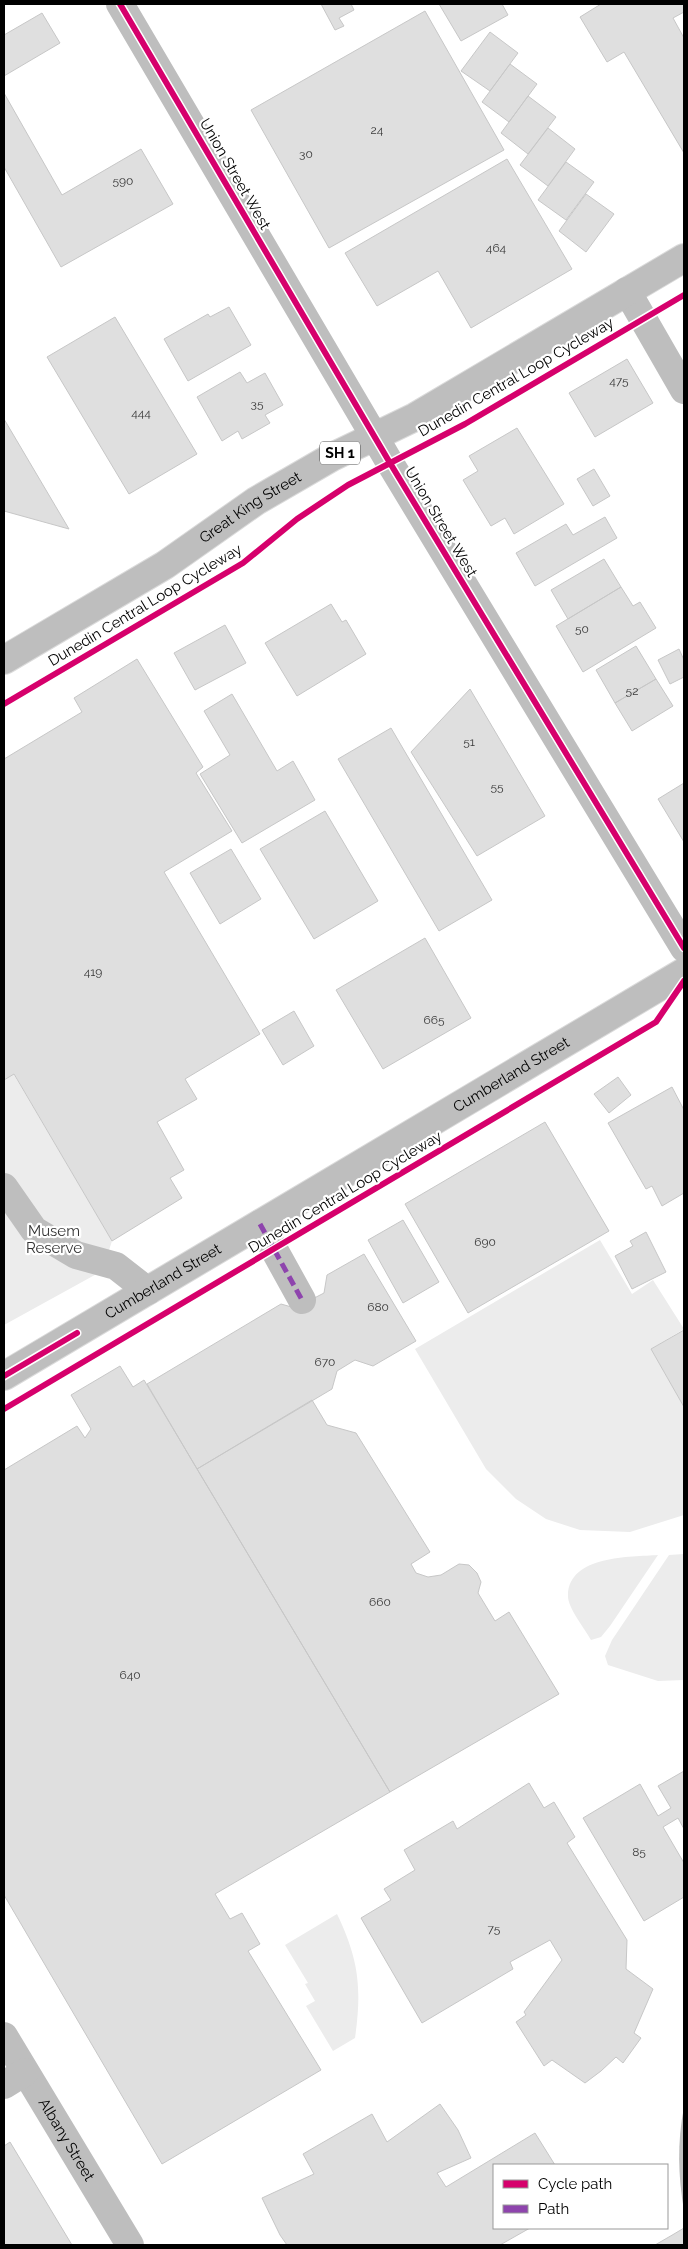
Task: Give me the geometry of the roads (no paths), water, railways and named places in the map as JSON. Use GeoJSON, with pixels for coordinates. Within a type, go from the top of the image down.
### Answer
{"type":"FeatureCollection","features":[{"type":"Feature","properties":{"kind":"main road","name":"Union Street West"},"geometry":{"type":"LineString","coordinates":[[120,4],[374,436],[684,948]]}},
{"type":"Feature","properties":{"kind":"main road","name":"Great King Street"},"geometry":{"type":"LineString","coordinates":[[4,660],[165,564],[256,501],[332,457],[415,417],[684,258]]}},
{"type":"Feature","properties":{"kind":"main road"},"geometry":{"type":"LineString","coordinates":[[627,291],[684,390]]}},
{"type":"Feature","properties":{"kind":"main road","name":"Cumberland Street"},"geometry":{"type":"LineString","coordinates":[[4,1376],[684,972]]}},
{"type":"Feature","properties":{"kind":"main road"},"geometry":{"type":"LineString","coordinates":[[4,1187],[34,1230],[76,1254],[116,1266],[148,1291]]}},
{"type":"Feature","properties":{"kind":"main road"},"geometry":{"type":"LineString","coordinates":[[260,1224],[302,1300]]}},
{"type":"Feature","properties":{"kind":"main road","name":"Albany Street"},"geometry":{"type":"LineString","coordinates":[[4,2036],[14,2078],[130,2245]]}},
{"type":"Feature","properties":{"kind":"park label","name":"Musem Reserve"},"geometry":{"type":"Point","coordinates":[54,1240]}}]}
